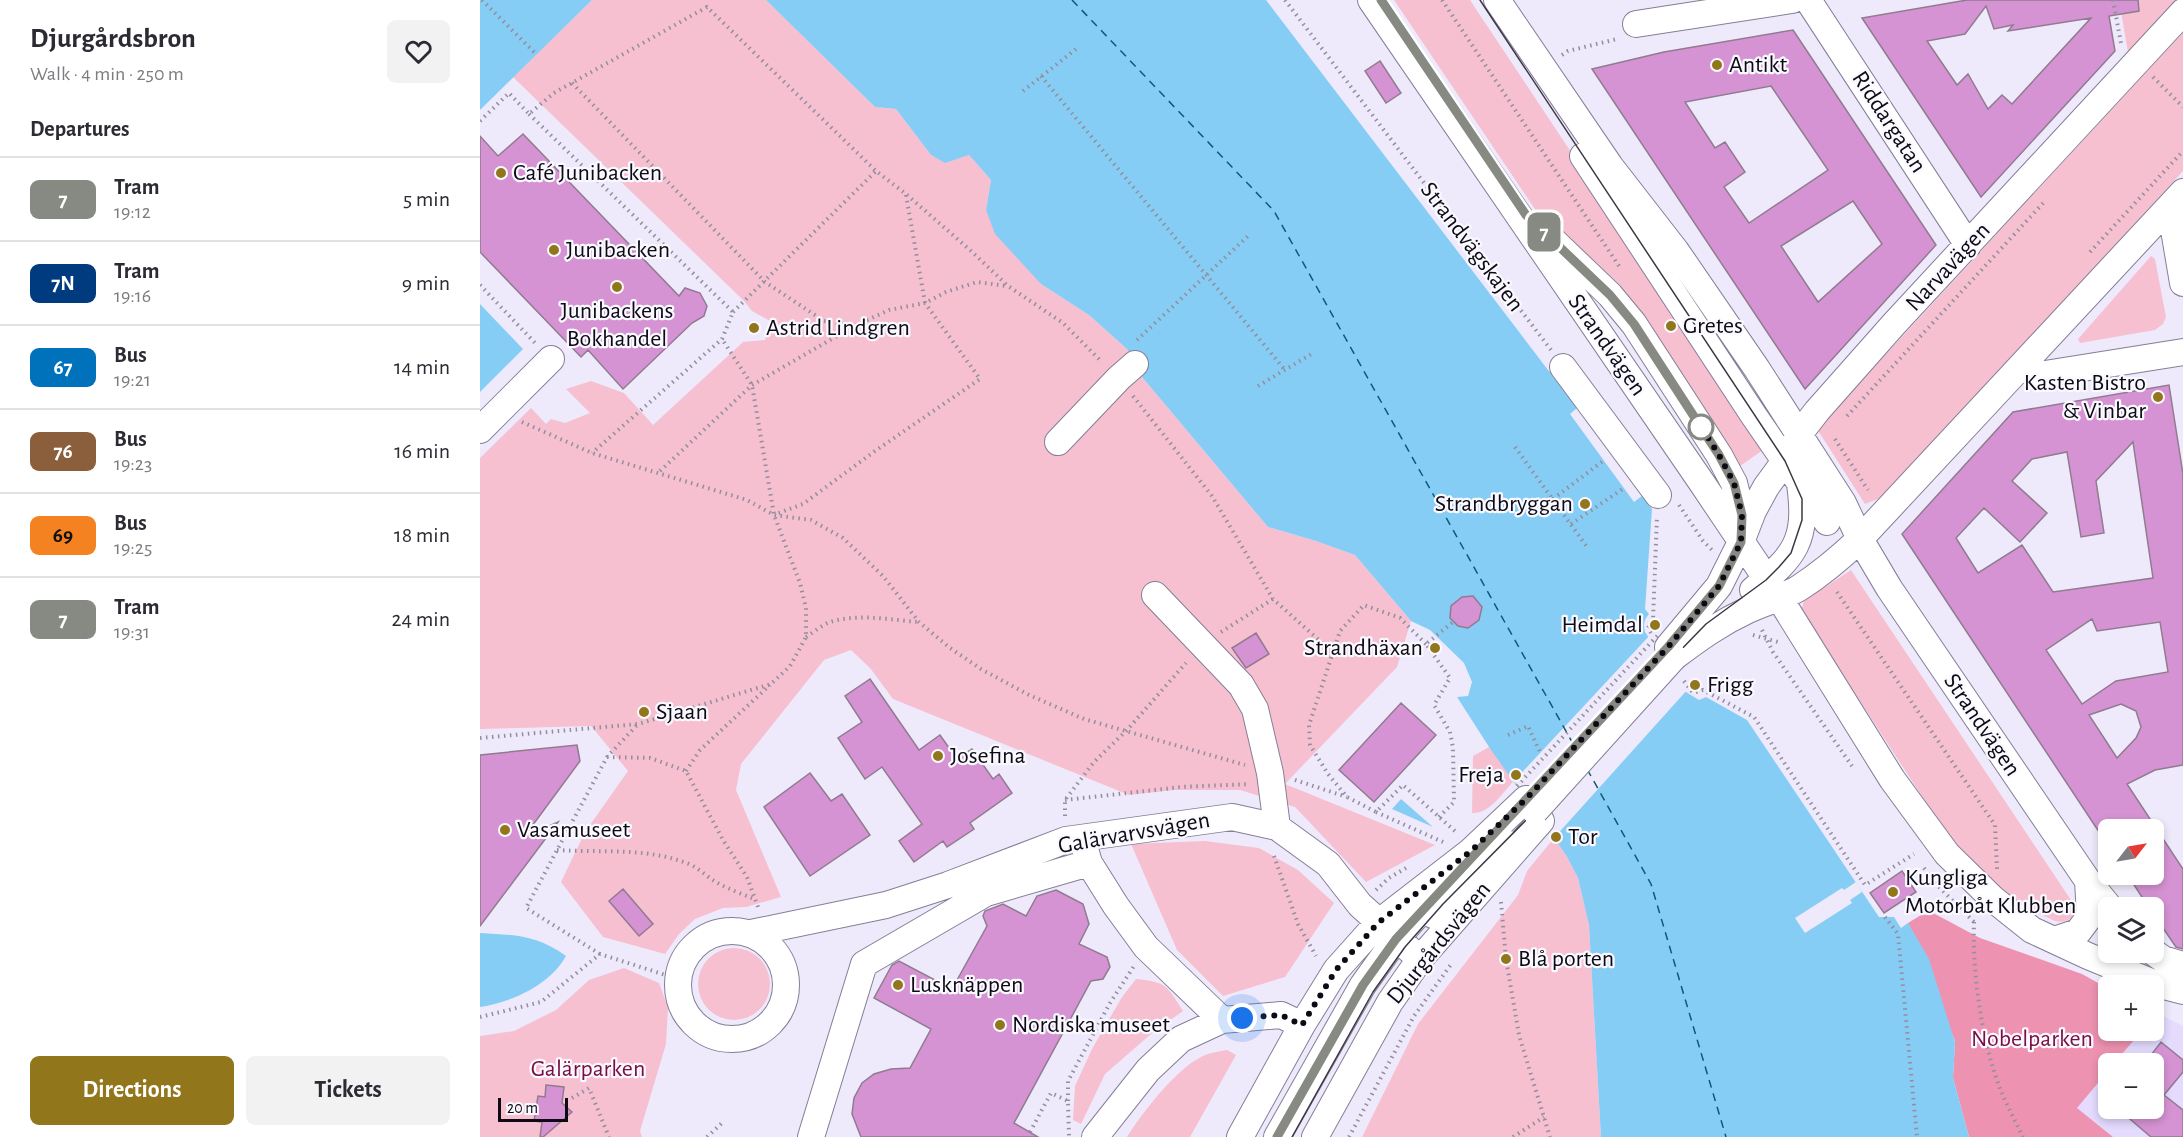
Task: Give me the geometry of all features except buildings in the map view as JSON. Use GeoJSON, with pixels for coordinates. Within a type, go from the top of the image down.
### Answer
{"type":"FeatureCollection","features":[{"type":"Feature","properties":{"kind":"street","name":"Strandvägen"},"geometry":{"type":"LineString","coordinates":[[1371,0],[1773,589],[1892,779],[1947,855],[1993,899],[2032,930],[2157,984],[2183,991]]}},
{"type":"Feature","properties":{"kind":"street","name":"Strandvägen"},"geometry":{"type":"LineString","coordinates":[[1381,0],[1526,215],[1610,295],[1634,324],[1719,455],[1734,483],[1742,515],[1741,542]]}},
{"type":"Feature","properties":{"kind":"street"},"geometry":{"type":"LineString","coordinates":[[1480,0],[1785,461],[1801,491],[1827,522],[1860,539]]}},
{"type":"Feature","properties":{"kind":"street","name":"Strandvägen"},"geometry":{"type":"LineString","coordinates":[[1497,0],[1610,166],[1676,251],[1800,433],[1843,503],[1860,539],[1888,588],[2101,897]]}},
{"type":"Feature","properties":{"kind":"street"},"geometry":{"type":"LineString","coordinates":[[1636,24],[1792,0]]}},
{"type":"Feature","properties":{"kind":"street","name":"Riddargatan"},"geometry":{"type":"LineString","coordinates":[[1808,0],[1968,245]]}},
{"type":"Feature","properties":{"kind":"street","name":"Narvavägen"},"geometry":{"type":"LineString","coordinates":[[1671,651],[1719,586],[1766,487],[1785,461],[1800,433],[1894,324],[2183,12]]}},
{"type":"Feature","properties":{"kind":"street"},"geometry":{"type":"LineString","coordinates":[[2176,199],[2183,283]]}},
{"type":"Feature","properties":{"kind":"street"},"geometry":{"type":"LineString","coordinates":[[1530,804],[1671,651],[1749,609],[1773,589],[1818,575],[1860,539],[2176,199]]}},
{"type":"Feature","properties":{"kind":"street"},"geometry":{"type":"LineString","coordinates":[[2021,368],[2045,374],[2183,352]]}},
{"type":"Feature","properties":{"kind":"street"},"geometry":{"type":"LineString","coordinates":[[480,430],[551,359]]}},
{"type":"Feature","properties":{"kind":"street"},"geometry":{"type":"LineString","coordinates":[[1058,442],[1130,362]]}},
{"type":"Feature","properties":{"kind":"street"},"geometry":{"type":"LineString","coordinates":[[1563,366],[1666,496]]}},
{"type":"Feature","properties":{"kind":"street"},"geometry":{"type":"LineString","coordinates":[[1766,487],[1801,491]]}},
{"type":"Feature","properties":{"kind":"street"},"geometry":{"type":"LineString","coordinates":[[1773,589],[1802,530],[1801,491]]}},
{"type":"Feature","properties":{"kind":"street"},"geometry":{"type":"LineString","coordinates":[[1155,595],[1241,685],[1255,709],[1270,773],[1270,825]]}},
{"type":"Feature","properties":{"kind":"street","name":"Djurgårdsvägen"},"geometry":{"type":"LineString","coordinates":[[1277,1137],[1363,985],[1400,942],[1471,851],[1530,804]]}},
{"type":"Feature","properties":{"kind":"street","name":"Djurgårdsvägen"},"geometry":{"type":"LineString","coordinates":[[1240,1137],[1302,1025],[1336,970],[1400,942],[1443,904],[1530,804]]}},
{"type":"Feature","properties":{"kind":"street","name":"Galärvarvsvägen"},"geometry":{"type":"LineString","coordinates":[[678,979],[682,962],[692,948],[705,937],[721,931],[759,932],[886,905],[1074,839],[1232,817],[1270,825],[1328,864],[1360,905],[1400,942]]}},
{"type":"Feature","properties":{"kind":"street"},"geometry":{"type":"LineString","coordinates":[[1074,839],[1116,906],[1146,947],[1222,1020]]}},
{"type":"Feature","properties":{"kind":"street"},"geometry":{"type":"LineString","coordinates":[[811,1137],[864,964],[987,893],[1089,864]]}},
{"type":"Feature","properties":{"kind":"street"},"geometry":{"type":"LineString","coordinates":[[2054,940],[2078,932],[2090,916],[2088,881]]}},
{"type":"Feature","properties":{"kind":"street"},"geometry":{"type":"LineString","coordinates":[[782,963],[789,945],[806,923]]}},
{"type":"Feature","properties":{"kind":"street"},"geometry":{"type":"LineString","coordinates":[[678,979],[679,996],[686,1013],[697,1026],[712,1036],[730,1040],[748,1037],[765,1029],[777,1016],[785,999],[787,981],[782,963],[775,950],[759,932]]}},
{"type":"Feature","properties":{"kind":"street","name":"Djurgårdsvägen"},"geometry":{"type":"LineString","coordinates":[[1292,1137],[1400,942]]}},
{"type":"Feature","properties":{"kind":"street","name":"Djurgårdsvägen"},"geometry":{"type":"LineString","coordinates":[[1315,1137],[1390,1002],[1400,942]]}},
{"type":"Feature","properties":{"kind":"street"},"geometry":{"type":"LineString","coordinates":[[2164,959],[2183,965]]}},
{"type":"Feature","properties":{"kind":"street"},"geometry":{"type":"LineString","coordinates":[[1095,1137],[1148,1070],[1181,1040],[1222,1020],[1281,1015],[1302,1025]]}},
{"type":"Feature","properties":{"kind":"path"},"geometry":{"type":"LineString","coordinates":[[482,0],[536,54]]}},
{"type":"Feature","properties":{"kind":"path","name":"Strandvägskajen"},"geometry":{"type":"LineString","coordinates":[[1285,0],[1563,366]]}},
{"type":"Feature","properties":{"kind":"path"},"geometry":{"type":"LineString","coordinates":[[1442,0],[1627,278]]}},
{"type":"Feature","properties":{"kind":"path"},"geometry":{"type":"LineString","coordinates":[[2113,0],[2122,46]]}},
{"type":"Feature","properties":{"kind":"path"},"geometry":{"type":"LineString","coordinates":[[529,114],[554,93],[707,7],[876,171],[906,194],[1008,286],[1063,324],[1130,362],[1274,598],[1320,640],[1333,656]]}},
{"type":"Feature","properties":{"kind":"path"},"geometry":{"type":"LineString","coordinates":[[1568,51],[1627,36],[1636,24]]}},
{"type":"Feature","properties":{"kind":"path"},"geometry":{"type":"LineString","coordinates":[[1023,91],[1076,49]]}},
{"type":"Feature","properties":{"kind":"path"},"geometry":{"type":"LineString","coordinates":[[1041,76],[1285,370]]}},
{"type":"Feature","properties":{"kind":"path"},"geometry":{"type":"LineString","coordinates":[[572,83],[765,282],[824,321],[854,326]]}},
{"type":"Feature","properties":{"kind":"path"},"geometry":{"type":"LineString","coordinates":[[480,121],[509,93],[733,312]]}},
{"type":"Feature","properties":{"kind":"path"},"geometry":{"type":"LineString","coordinates":[[592,453],[722,339],[733,312],[876,171]]}},
{"type":"Feature","properties":{"kind":"path"},"geometry":{"type":"LineString","coordinates":[[774,516],[803,504],[980,379],[925,303],[906,194]]}},
{"type":"Feature","properties":{"kind":"path"},"geometry":{"type":"LineString","coordinates":[[1130,362],[1207,276],[1248,236]]}},
{"type":"Feature","properties":{"kind":"path"},"geometry":{"type":"LineString","coordinates":[[659,472],[752,385],[854,326],[889,310],[925,303],[946,292],[977,282],[1008,286]]}},
{"type":"Feature","properties":{"kind":"path"},"geometry":{"type":"LineString","coordinates":[[480,285],[551,359]]}},
{"type":"Feature","properties":{"kind":"path"},"geometry":{"type":"LineString","coordinates":[[722,339],[752,385],[774,516],[800,583],[806,608],[806,637]]}},
{"type":"Feature","properties":{"kind":"path"},"geometry":{"type":"LineString","coordinates":[[1258,386],[1313,353]]}},
{"type":"Feature","properties":{"kind":"path"},"geometry":{"type":"LineString","coordinates":[[499,412],[592,453],[747,500],[774,516],[812,520],[843,538],[883,576],[919,622],[950,648],[981,669],[1029,695],[1084,719],[1347,797],[1446,843]]}},
{"type":"Feature","properties":{"kind":"path"},"geometry":{"type":"LineString","coordinates":[[1835,440],[1868,490]]}},
{"type":"Feature","properties":{"kind":"path"},"geometry":{"type":"LineString","coordinates":[[1515,447],[1587,547]]}},
{"type":"Feature","properties":{"kind":"path"},"geometry":{"type":"LineString","coordinates":[[1553,499],[1603,460]]}},
{"type":"Feature","properties":{"kind":"path"},"geometry":{"type":"LineString","coordinates":[[1571,524],[1624,488]]}},
{"type":"Feature","properties":{"kind":"path"},"geometry":{"type":"LineString","coordinates":[[1666,496],[1716,555]]}},
{"type":"Feature","properties":{"kind":"path"},"geometry":{"type":"LineString","coordinates":[[1648,628],[1653,620],[1666,496]]}},
{"type":"Feature","properties":{"kind":"path","name":"Strandvägen"},"geometry":{"type":"LineString","coordinates":[[1837,592],[1995,825],[1998,889],[1993,899]]}},
{"type":"Feature","properties":{"kind":"path"},"geometry":{"type":"LineString","coordinates":[[1215,636],[1274,598]]}},
{"type":"Feature","properties":{"kind":"path"},"geometry":{"type":"LineString","coordinates":[[1347,797],[1328,774],[1310,745],[1309,725],[1340,632],[1364,605],[1400,618],[1426,644],[1450,678],[1434,705],[1450,732],[1453,748],[1454,802],[1439,817]]}},
{"type":"Feature","properties":{"kind":"path"},"geometry":{"type":"LineString","coordinates":[[686,771],[700,750],[790,666],[806,637],[828,623],[846,618],[919,622]]}},
{"type":"Feature","properties":{"kind":"path"},"geometry":{"type":"LineString","coordinates":[[1426,644],[1453,622]]}},
{"type":"Feature","properties":{"kind":"path"},"geometry":{"type":"LineString","coordinates":[[1530,804],[1671,651]]}},
{"type":"Feature","properties":{"kind":"path"},"geometry":{"type":"LineString","coordinates":[[1065,800],[1094,762],[1127,730],[1194,655]]}},
{"type":"Feature","properties":{"kind":"path"},"geometry":{"type":"LineString","coordinates":[[480,738],[638,724],[771,684]]}},
{"type":"Feature","properties":{"kind":"path"},"geometry":{"type":"LineString","coordinates":[[1693,693],[1703,690],[1754,717],[1865,885],[1914,854]]}},
{"type":"Feature","properties":{"kind":"path"},"geometry":{"type":"LineString","coordinates":[[638,724],[607,757],[526,908],[600,954],[678,979]]}},
{"type":"Feature","properties":{"kind":"path"},"geometry":{"type":"LineString","coordinates":[[1508,735],[1528,726],[1540,752]]}},
{"type":"Feature","properties":{"kind":"path"},"geometry":{"type":"LineString","coordinates":[[607,757],[650,758],[686,771],[723,840],[747,877],[755,899],[759,932]]}},
{"type":"Feature","properties":{"kind":"path"},"geometry":{"type":"LineString","coordinates":[[1065,800],[1182,787],[1251,784],[1270,773]]}},
{"type":"Feature","properties":{"kind":"path"},"geometry":{"type":"LineString","coordinates":[[1376,812],[1403,785],[1459,836]]}},
{"type":"Feature","properties":{"kind":"path"},"geometry":{"type":"LineString","coordinates":[[1065,800],[1074,839]]}},
{"type":"Feature","properties":{"kind":"path"},"geometry":{"type":"LineString","coordinates":[[1270,825],[1298,924],[1316,956],[1324,962]]}},
{"type":"Feature","properties":{"kind":"path"},"geometry":{"type":"LineString","coordinates":[[557,850],[622,851],[670,858],[692,865],[717,883],[755,899]]}},
{"type":"Feature","properties":{"kind":"path"},"geometry":{"type":"LineString","coordinates":[[1494,904],[1501,895],[1506,958],[1519,1035],[1550,1137]]}},
{"type":"Feature","properties":{"kind":"path"},"geometry":{"type":"LineString","coordinates":[[1885,917],[1898,934],[1917,1137]]}},
{"type":"Feature","properties":{"kind":"path"},"geometry":{"type":"LineString","coordinates":[[1974,922],[1973,953],[1986,1042],[2000,1089],[2023,1137]]}},
{"type":"Feature","properties":{"kind":"path"},"geometry":{"type":"LineString","coordinates":[[1069,1137],[1068,1081],[1110,1003],[1146,947]]}},
{"type":"Feature","properties":{"kind":"path"},"geometry":{"type":"LineString","coordinates":[[480,1017],[541,1002],[600,954]]}},
{"type":"Feature","properties":{"kind":"path"},"geometry":{"type":"LineString","coordinates":[[1349,1137],[1414,1016],[1454,960]]}},
{"type":"Feature","properties":{"kind":"path"},"geometry":{"type":"LineString","coordinates":[[572,1098],[589,1088],[609,1137]]}},
{"type":"Feature","properties":{"kind":"path"},"geometry":{"type":"LineString","coordinates":[[1030,1132],[1051,1093],[1068,1101]]}},
{"type":"Feature","properties":{"kind":"path"},"geometry":{"type":"LineString","coordinates":[[1513,1137],[1544,1117]]}},
{"type":"Feature","properties":{"kind":"path"},"geometry":{"type":"LineString","coordinates":[[707,1137],[723,1122]]}},
{"type":"Feature","properties":{"kind":"shaded area"},"geometry":{"type":"Polygon","coordinates":[[[2164,1016],[2183,1026],[2183,1137],[2113,1137],[2077,1108],[2098,1083],[2098,1119],[2164,1119],[2164,1053],[2123,1053],[2133,1041],[2164,1041],[2164,1016]]]}},
{"type":"Feature","properties":{"kind":"green space"},"geometry":{"type":"Polygon","coordinates":[[[592,0],[766,0],[875,107],[896,109],[931,155],[945,162],[969,155],[991,180],[986,210],[1041,284],[1089,315],[1127,349],[1142,377],[1268,527],[1355,555],[1411,621],[1397,667],[1285,784],[1435,845],[1366,882],[1295,807],[1240,790],[1174,790],[1129,795],[893,699],[870,668],[851,650],[824,660],[741,764],[736,790],[781,897],[746,907],[723,908],[695,919],[679,934],[665,954],[603,937],[561,882],[585,832],[628,771],[591,726],[480,729],[480,458],[531,408],[546,424],[551,419],[565,423],[590,413],[566,389],[591,381],[624,393],[653,425],[743,342],[765,340],[770,321],[752,311],[513,77],[592,0]]]}},
{"type":"Feature","properties":{"kind":"green space"},"geometry":{"type":"Polygon","coordinates":[[[1394,0],[1470,0],[1767,447],[1736,469],[1543,221],[1394,0]]]}},
{"type":"Feature","properties":{"kind":"green space"},"geometry":{"type":"Polygon","coordinates":[[[2119,0],[2182,0],[2129,58],[2119,0]]]}},
{"type":"Feature","properties":{"kind":"green space"},"geometry":{"type":"Polygon","coordinates":[[[2183,32],[2183,171],[1892,489],[1878,499],[1865,504],[1817,429],[2183,32]]]}},
{"type":"Feature","properties":{"kind":"green space"},"geometry":{"type":"Polygon","coordinates":[[[2151,256],[2155,259],[2166,317],[2163,324],[2155,330],[2080,343],[2078,339],[2151,256]]]}},
{"type":"Feature","properties":{"kind":"green space"},"geometry":{"type":"Polygon","coordinates":[[[1851,570],[2073,903],[2073,916],[2067,920],[2055,921],[2003,897],[1984,884],[1934,815],[1801,610],[1804,601],[1851,570]]]}},
{"type":"Feature","properties":{"kind":"green space"},"geometry":{"type":"Polygon","coordinates":[[[1489,747],[1514,781],[1490,806],[1472,813],[1473,756],[1489,747]]]}},
{"type":"Feature","properties":{"kind":"green space"},"geometry":{"type":"Polygon","coordinates":[[[1554,838],[1578,878],[1589,925],[1601,1137],[1362,1137],[1418,1024],[1518,895],[1527,871],[1554,838]]]}},
{"type":"Feature","properties":{"kind":"green space"},"geometry":{"type":"Polygon","coordinates":[[[1205,841],[1259,848],[1298,870],[1334,903],[1285,977],[1223,996],[1177,950],[1131,844],[1205,841]]]}},
{"type":"Feature","properties":{"kind":"green space","name":"Nobelparken"},"geometry":{"type":"Polygon","coordinates":[[[1935,914],[1980,938],[2082,974],[2098,983],[2098,1041],[2133,1041],[2123,1053],[2098,1053],[2098,1083],[2077,1108],[2113,1137],[1969,1137],[1953,1078],[1955,1041],[1908,923],[1921,915],[1935,914]]]}},
{"type":"Feature","properties":{"kind":"green space"},"geometry":{"type":"Polygon","coordinates":[[[734,948],[754,954],[764,964],[770,984],[764,1004],[754,1014],[734,1020],[714,1014],[704,1004],[698,984],[704,964],[714,954],[734,948]]]}},
{"type":"Feature","properties":{"kind":"green space","name":"Galärparken"},"geometry":{"type":"Polygon","coordinates":[[[624,968],[659,983],[668,1008],[666,1044],[640,1131],[642,1137],[480,1137],[480,1036],[514,1031],[556,1010],[589,980],[624,968]]]}},
{"type":"Feature","properties":{"kind":"green space"},"geometry":{"type":"Polygon","coordinates":[[[1136,979],[1154,982],[1165,987],[1183,1011],[1151,1034],[1105,1074],[1081,1124],[1073,1120],[1075,1086],[1092,1049],[1122,997],[1136,979]]]}},
{"type":"Feature","properties":{"kind":"green space"},"geometry":{"type":"Polygon","coordinates":[[[1227,1050],[1236,1055],[1190,1137],[1127,1137],[1152,1102],[1174,1077],[1197,1059],[1227,1050]]]}},
{"type":"Feature","properties":{"kind":"water"},"geometry":{"type":"Polygon","coordinates":[[[480,0],[592,0],[480,110],[480,0]]]}},
{"type":"Feature","properties":{"kind":"water"},"geometry":{"type":"Polygon","coordinates":[[[766,0],[1266,0],[1577,408],[1570,414],[1634,502],[1642,496],[1652,509],[1645,609],[1649,614],[1644,622],[1644,629],[1686,692],[1699,700],[1706,697],[1747,720],[1879,917],[1894,917],[1901,928],[1908,923],[1929,959],[1955,1042],[1953,1078],[1969,1137],[1601,1137],[1589,925],[1578,878],[1566,855],[1491,750],[1457,697],[1468,696],[1472,682],[1464,663],[1430,630],[1411,621],[1355,555],[1268,527],[1142,377],[1127,349],[1089,315],[1041,284],[995,234],[986,210],[991,180],[969,155],[945,163],[931,155],[896,109],[875,107],[766,0]]]}},
{"type":"Feature","properties":{"kind":"water"},"geometry":{"type":"Polygon","coordinates":[[[480,304],[523,349],[480,392],[480,304]]]}},
{"type":"Feature","properties":{"kind":"water"},"geometry":{"type":"Polygon","coordinates":[[[1401,799],[1433,827],[1392,809],[1401,799]]]}},
{"type":"Feature","properties":{"kind":"water"},"geometry":{"type":"Polygon","coordinates":[[[480,933],[525,937],[545,944],[566,956],[550,976],[540,984],[505,1001],[480,1007],[480,933]]]}},
{"type":"Feature","properties":{"kind":"pier"},"geometry":{"type":"Polygon","coordinates":[[[1651,634],[1688,689],[1554,838],[1514,781],[1651,634]]]}},
{"type":"Feature","properties":{"kind":"pier"},"geometry":{"type":"Polygon","coordinates":[[[1856,882],[1862,892],[1850,900],[1852,903],[1805,933],[1795,918],[1842,888],[1844,890],[1856,882]]]}},
{"type":"Feature","properties":{"kind":"ferry route"},"geometry":{"type":"LineString","coordinates":[[1072,0],[1274,211],[1576,749]]}},
{"type":"Feature","properties":{"kind":"ferry route"},"geometry":{"type":"LineString","coordinates":[[1587,769],[1651,884],[1726,1137]]}},
{"type":"Feature","properties":{"kind":"tram line"},"geometry":{"type":"LineString","coordinates":[[1277,1137],[1363,985],[1396,939],[1668,647],[1719,586],[1741,542],[1742,515],[1734,483],[1719,455],[1634,324],[1610,295],[1526,215],[1381,0]]}},
{"type":"Feature","properties":{"kind":"tram line","name":"7"},"geometry":{"type":"LineString","coordinates":[[1277,1137],[1363,985],[1396,939],[1668,647],[1719,586],[1741,542],[1742,515],[1734,483],[1719,455],[1634,324],[1610,295],[1526,215],[1381,0]]}},
{"type":"Feature","properties":{"kind":"tram line"},"geometry":{"type":"LineString","coordinates":[[1292,1137],[1373,992],[1405,947],[1443,904],[1535,811],[1706,624],[1766,580],[1779,567],[1791,553],[1802,520],[1802,499],[1785,461],[1480,0]]}},
{"type":"Feature","properties":{"kind":"place","name":"Antikt"},"geometry":{"type":"Point","coordinates":[1717,65]}},
{"type":"Feature","properties":{"kind":"place","name":"Café Junibacken"},"geometry":{"type":"Point","coordinates":[501,173]}},
{"type":"Feature","properties":{"kind":"place","name":"Junibacken"},"geometry":{"type":"Point","coordinates":[554,250]}},
{"type":"Feature","properties":{"kind":"place","name":"Junibackens Bokhandel"},"geometry":{"type":"Point","coordinates":[617,287]}},
{"type":"Feature","properties":{"kind":"place","name":"Gretes"},"geometry":{"type":"Point","coordinates":[1671,326]}},
{"type":"Feature","properties":{"kind":"place","name":"Astrid Lindgren"},"geometry":{"type":"Point","coordinates":[754,328]}},
{"type":"Feature","properties":{"kind":"place","name":"Kasten Bistro & Vinbar"},"geometry":{"type":"Point","coordinates":[2158,397]}},
{"type":"Feature","properties":{"kind":"place","name":"Strandbryggan"},"geometry":{"type":"Point","coordinates":[1585,504]}},
{"type":"Feature","properties":{"kind":"place","name":"Heimdal"},"geometry":{"type":"Point","coordinates":[1655,625]}},
{"type":"Feature","properties":{"kind":"place","name":"Strandhäxan"},"geometry":{"type":"Point","coordinates":[1435,648]}},
{"type":"Feature","properties":{"kind":"place","name":"Frigg"},"geometry":{"type":"Point","coordinates":[1695,685]}},
{"type":"Feature","properties":{"kind":"place","name":"Sjaan"},"geometry":{"type":"Point","coordinates":[644,712]}},
{"type":"Feature","properties":{"kind":"place","name":"Josefina"},"geometry":{"type":"Point","coordinates":[938,756]}},
{"type":"Feature","properties":{"kind":"place","name":"Freja"},"geometry":{"type":"Point","coordinates":[1516,775]}},
{"type":"Feature","properties":{"kind":"place","name":"Vasamuseet"},"geometry":{"type":"Point","coordinates":[505,830]}},
{"type":"Feature","properties":{"kind":"place","name":"Tor"},"geometry":{"type":"Point","coordinates":[1556,837]}},
{"type":"Feature","properties":{"kind":"place","name":"Kungliga Motorbåt Klubben"},"geometry":{"type":"Point","coordinates":[1893,892]}},
{"type":"Feature","properties":{"kind":"place","name":"Blå porten"},"geometry":{"type":"Point","coordinates":[1506,959]}},
{"type":"Feature","properties":{"kind":"place","name":"Lusknäppen"},"geometry":{"type":"Point","coordinates":[898,985]}},
{"type":"Feature","properties":{"kind":"place","name":"Nordiska museet"},"geometry":{"type":"Point","coordinates":[1000,1025]}},
{"type":"Feature","properties":{"kind":"route"},"geometry":{"type":"LineString","coordinates":[[1242,1018],[1281,1015],[1302,1025],[1336,970],[1378,923],[1471,851],[1526,799],[1668,647],[1719,586],[1741,542],[1742,515],[1734,483],[1696,419],[1701,427]]}}]}
